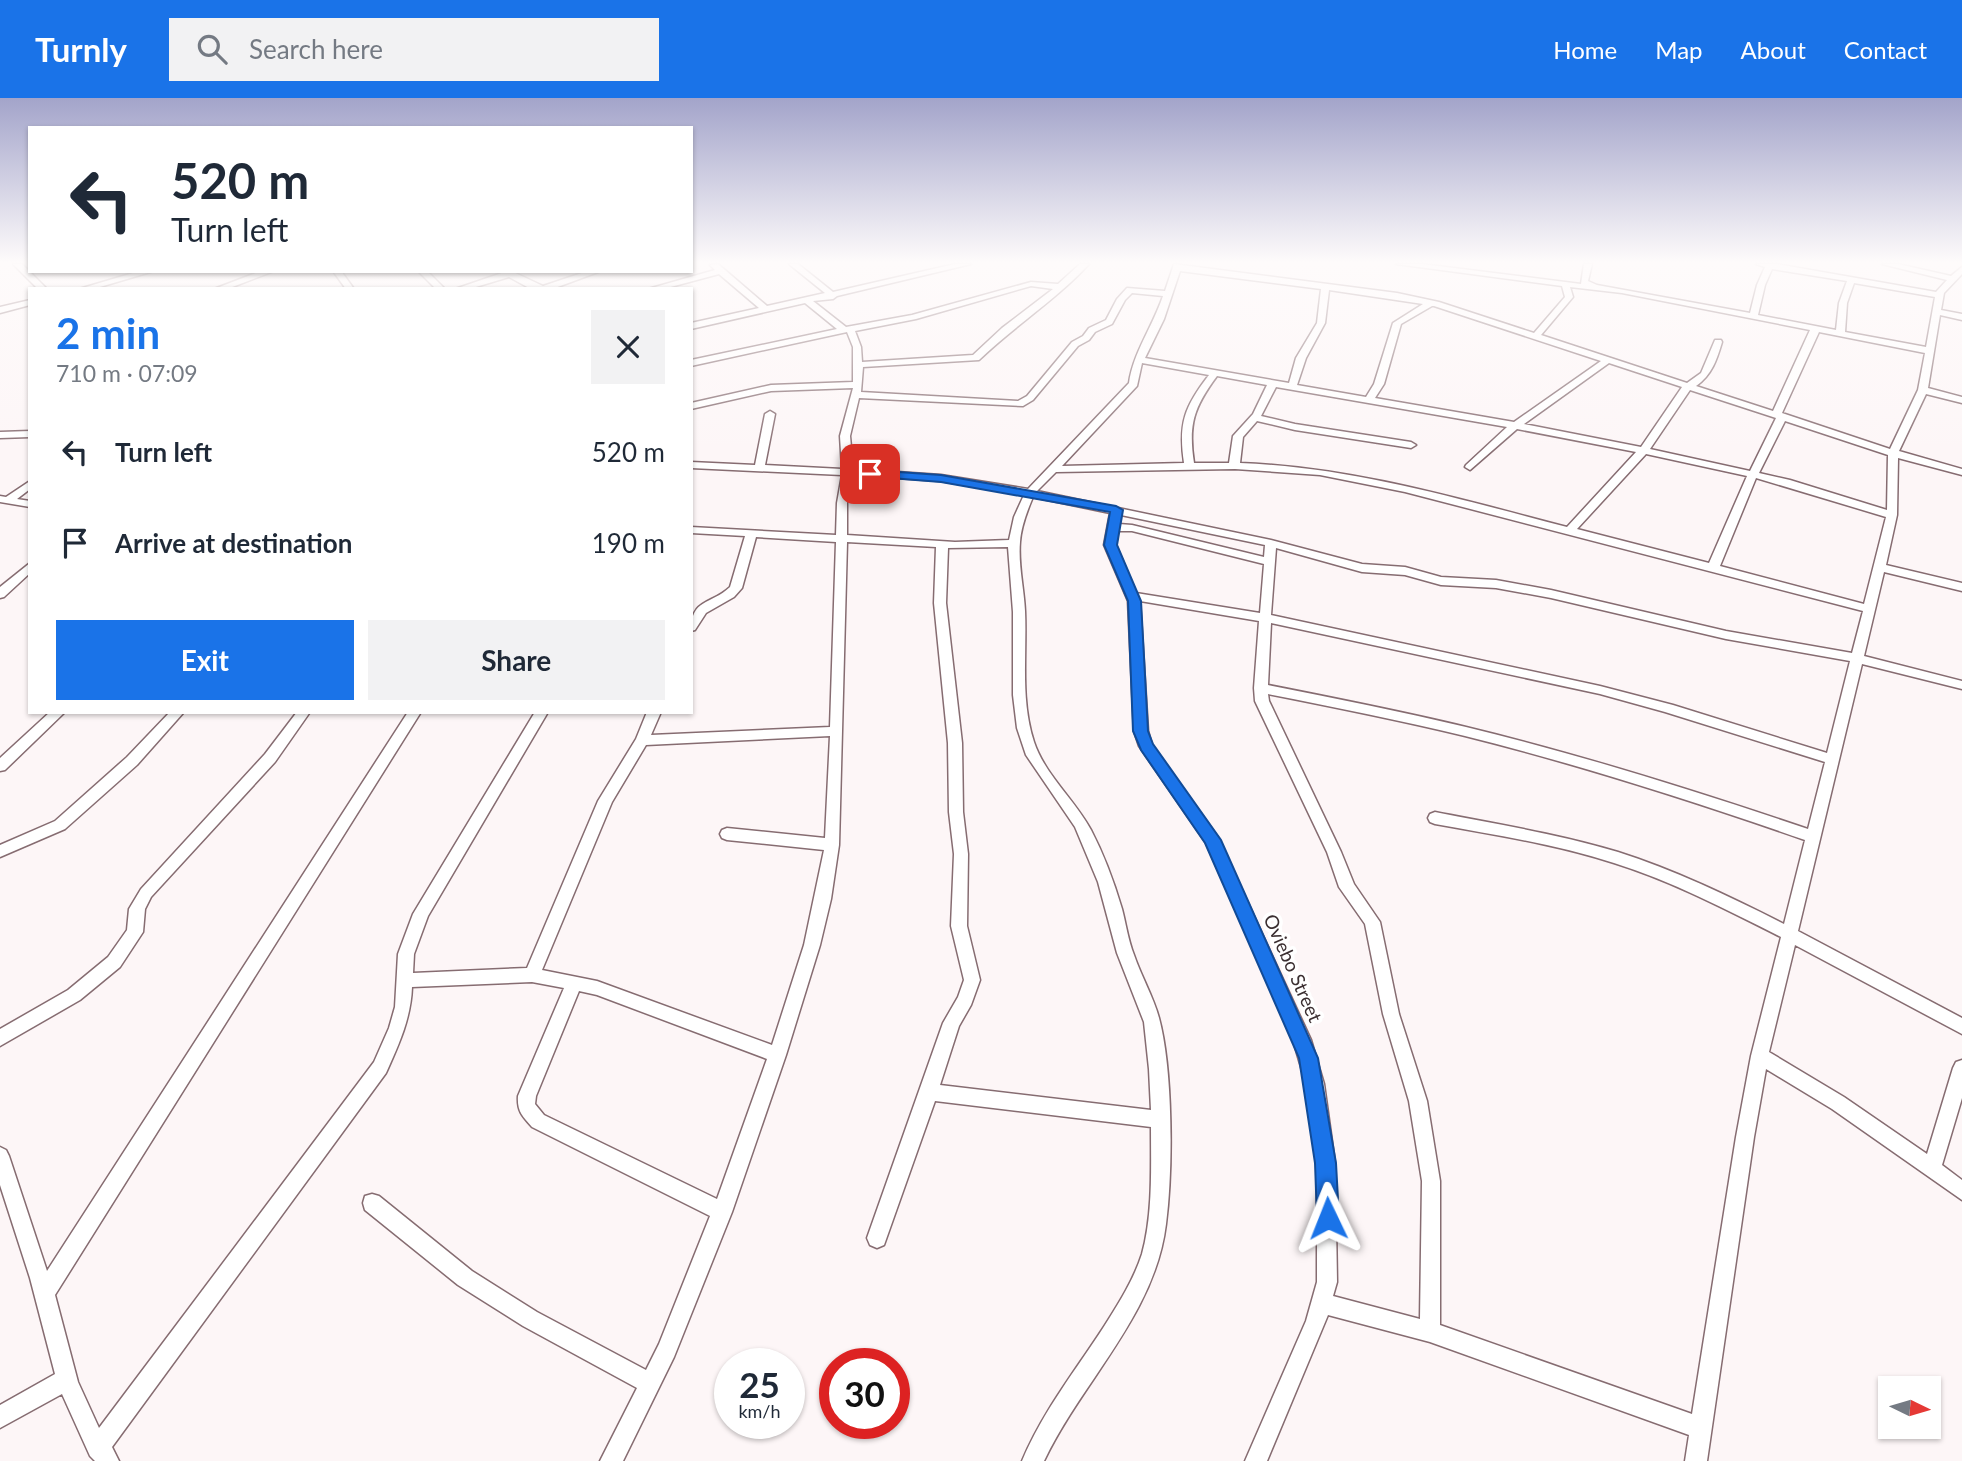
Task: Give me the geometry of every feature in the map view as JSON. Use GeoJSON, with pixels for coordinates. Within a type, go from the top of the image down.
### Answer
{"type":"FeatureCollection","features":[{"type":"Feature","properties":{"kind":"street"},"geometry":{"type":"LineString","coordinates":[[611,1461],[667,1350],[722,1212],[778,1055],[812,945],[823,899],[832,845],[838,731],[842,503],[848,474],[845,436],[857,390],[858,365],[857,347],[844,328]]}},
{"type":"Feature","properties":{"kind":"street"},"geometry":{"type":"LineString","coordinates":[[693,363],[859,328]]}},
{"type":"Feature","properties":{"kind":"street"},"geometry":{"type":"LineString","coordinates":[[858,365],[976,358],[1008,328]]}},
{"type":"Feature","properties":{"kind":"street"},"geometry":{"type":"LineString","coordinates":[[693,405],[771,388],[857,390],[1020,404],[1030,397],[1075,344],[1097,328]]}},
{"type":"Feature","properties":{"kind":"street"},"geometry":{"type":"LineString","coordinates":[[1034,1461],[1052,1421],[1115,1329],[1151,1253],[1157,1226],[1158,1119],[1152,1022],[1125,952],[1112,900],[1084,832],[1033,754],[1025,733],[1020,685],[1014,543],[1022,508],[1030,493],[1120,395],[1131,388],[1139,360],[1156,328]]}},
{"type":"Feature","properties":{"kind":"street"},"geometry":{"type":"LineString","coordinates":[[1292,387],[1301,358],[1318,328]]}},
{"type":"Feature","properties":{"kind":"street"},"geometry":{"type":"LineString","coordinates":[[1369,400],[1379,384],[1396,328]]}},
{"type":"Feature","properties":{"kind":"street"},"geometry":{"type":"LineString","coordinates":[[1509,328],[1893,453],[1962,472]]}},
{"type":"Feature","properties":{"kind":"street"},"geometry":{"type":"LineString","coordinates":[[1536,336],[1543,328]]}},
{"type":"Feature","properties":{"kind":"street"},"geometry":{"type":"LineString","coordinates":[[1804,328],[1930,351]]}},
{"type":"Feature","properties":{"kind":"street"},"geometry":{"type":"LineString","coordinates":[[1840,334],[1841,328]]}},
{"type":"Feature","properties":{"kind":"street"},"geometry":{"type":"LineString","coordinates":[[1696,1461],[1745,1137],[1760,1056],[1892,515],[1893,453],[1923,390],[1934,328]]}},
{"type":"Feature","properties":{"kind":"street"},"geometry":{"type":"LineString","coordinates":[[1713,568],[1815,330]]}},
{"type":"Feature","properties":{"kind":"street"},"geometry":{"type":"LineString","coordinates":[[1570,530],[1643,451],[1688,386],[1696,383],[1705,374],[1718,342]]}},
{"type":"Feature","properties":{"kind":"street"},"geometry":{"type":"LineString","coordinates":[[1139,360],[1515,425],[1643,451],[1753,475],[1892,515]]}},
{"type":"Feature","properties":{"kind":"street"},"geometry":{"type":"LineString","coordinates":[[1471,467],[1485,450],[1515,425],[1608,360]]}},
{"type":"Feature","properties":{"kind":"street"},"geometry":{"type":"LineString","coordinates":[[1189,464],[1184,435],[1187,417],[1192,404],[1215,373]]}},
{"type":"Feature","properties":{"kind":"street"},"geometry":{"type":"LineString","coordinates":[[1234,466],[1238,436],[1254,417],[1272,384]]}},
{"type":"Feature","properties":{"kind":"street"},"geometry":{"type":"LineString","coordinates":[[1923,390],[1962,400]]}},
{"type":"Feature","properties":{"kind":"street"},"geometry":{"type":"LineString","coordinates":[[759,469],[770,414]]}},
{"type":"Feature","properties":{"kind":"street"},"geometry":{"type":"LineString","coordinates":[[1254,417],[1294,427],[1411,445]]}},
{"type":"Feature","properties":{"kind":"street"},"geometry":{"type":"LineString","coordinates":[[0,435],[28,433]]}},
{"type":"Feature","properties":{"kind":"street"},"geometry":{"type":"LineString","coordinates":[[1054,469],[1122,469],[1189,464],[1322,473],[1399,488],[1570,530],[1870,609]]}},
{"type":"Feature","properties":{"kind":"street"},"geometry":{"type":"LineString","coordinates":[[693,465],[941,478],[1030,493],[1115,518],[1271,543],[1362,568],[1405,571],[1441,581],[1496,584],[1551,594],[1726,635],[1857,658],[1962,685]]}},
{"type":"Feature","properties":{"kind":"street"},"geometry":{"type":"LineString","coordinates":[[3,500],[28,485]]}},
{"type":"Feature","properties":{"kind":"street"},"geometry":{"type":"LineString","coordinates":[[3,500],[28,504]]}},
{"type":"Feature","properties":{"kind":"street"},"geometry":{"type":"LineString","coordinates":[[1115,518],[1132,528],[1268,561]]}},
{"type":"Feature","properties":{"kind":"street","name":"Oviebo Street"},"geometry":{"type":"LineString","coordinates":[[1115,518],[1110,545],[1133,596],[1143,738],[1212,840],[1313,1071],[1326,1163],[1327,1282],[1316,1322],[1256,1461]]}},
{"type":"Feature","properties":{"kind":"street"},"geometry":{"type":"LineString","coordinates":[[693,530],[751,536],[942,544],[1014,543]]}},
{"type":"Feature","properties":{"kind":"street"},"geometry":{"type":"LineString","coordinates":[[693,623],[702,607],[732,593],[736,588],[751,536]]}},
{"type":"Feature","properties":{"kind":"street"},"geometry":{"type":"LineString","coordinates":[[1271,543],[1260,688],[1262,701],[1334,852],[1347,887],[1366,912],[1376,938],[1391,1013],[1418,1101],[1431,1181],[1430,1332]]}},
{"type":"Feature","properties":{"kind":"street"},"geometry":{"type":"LineString","coordinates":[[877,1238],[951,1023],[965,1000],[972,980],[958,926],[961,854],[956,813],[955,743],[940,603],[942,544]]}},
{"type":"Feature","properties":{"kind":"street"},"geometry":{"type":"LineString","coordinates":[[1880,567],[1962,587]]}},
{"type":"Feature","properties":{"kind":"street"},"geometry":{"type":"LineString","coordinates":[[0,594],[28,568]]}},
{"type":"Feature","properties":{"kind":"street"},"geometry":{"type":"LineString","coordinates":[[1133,596],[1265,618],[1600,690],[1668,708],[1833,760]]}},
{"type":"Feature","properties":{"kind":"street"},"geometry":{"type":"LineString","coordinates":[[1260,688],[1466,731],[1694,795],[1814,837]]}},
{"type":"Feature","properties":{"kind":"street"},"geometry":{"type":"LineString","coordinates":[[0,766],[57,714]]}},
{"type":"Feature","properties":{"kind":"street"},"geometry":{"type":"LineString","coordinates":[[0,851],[60,825],[132,761],[176,714]]}},
{"type":"Feature","properties":{"kind":"street"},"geometry":{"type":"LineString","coordinates":[[0,1038],[74,995],[114,962],[135,932],[137,909],[146,893],[270,758],[303,714]]}},
{"type":"Feature","properties":{"kind":"street"},"geometry":{"type":"LineString","coordinates":[[44,1294],[414,714]]}},
{"type":"Feature","properties":{"kind":"street"},"geometry":{"type":"LineString","coordinates":[[0,1156],[44,1294],[71,1398],[103,1454],[380,1067],[400,1017],[406,954],[421,914],[541,714]]}},
{"type":"Feature","properties":{"kind":"street"},"geometry":{"type":"LineString","coordinates":[[532,975],[605,801],[642,740],[653,714]]}},
{"type":"Feature","properties":{"kind":"street"},"geometry":{"type":"LineString","coordinates":[[642,740],[838,731]]}},
{"type":"Feature","properties":{"kind":"street"},"geometry":{"type":"LineString","coordinates":[[1435,818],[1518,833],[1610,856],[1654,872],[1789,934],[1962,1026]]}},
{"type":"Feature","properties":{"kind":"street"},"geometry":{"type":"LineString","coordinates":[[727,834],[832,845]]}},
{"type":"Feature","properties":{"kind":"street"},"geometry":{"type":"LineString","coordinates":[[403,980],[532,975],[574,983],[627,999],[778,1055]]}},
{"type":"Feature","properties":{"kind":"street"},"geometry":{"type":"LineString","coordinates":[[574,983],[527,1096],[526,1107],[538,1121],[722,1212]]}},
{"type":"Feature","properties":{"kind":"street"},"geometry":{"type":"LineString","coordinates":[[1760,1056],[1839,1102],[1962,1191]]}},
{"type":"Feature","properties":{"kind":"street"},"geometry":{"type":"LineString","coordinates":[[1931,1169],[1962,1068]]}},
{"type":"Feature","properties":{"kind":"street"},"geometry":{"type":"LineString","coordinates":[[929,1092],[1158,1119]]}},
{"type":"Feature","properties":{"kind":"street"},"geometry":{"type":"LineString","coordinates":[[372,1203],[465,1278],[530,1319],[651,1384]]}},
{"type":"Feature","properties":{"kind":"street"},"geometry":{"type":"LineString","coordinates":[[1321,1303],[1430,1332],[1701,1428]]}},
{"type":"Feature","properties":{"kind":"street"},"geometry":{"type":"LineString","coordinates":[[0,1417],[65,1380]]}},
{"type":"Feature","properties":{"kind":"route"},"geometry":{"type":"LineString","coordinates":[[870,474],[941,478],[1116,510],[1110,545],[1134,601],[1141,731],[1146,746],[1212,840],[1309,1058],[1326,1163],[1328,1218]]}}]}
